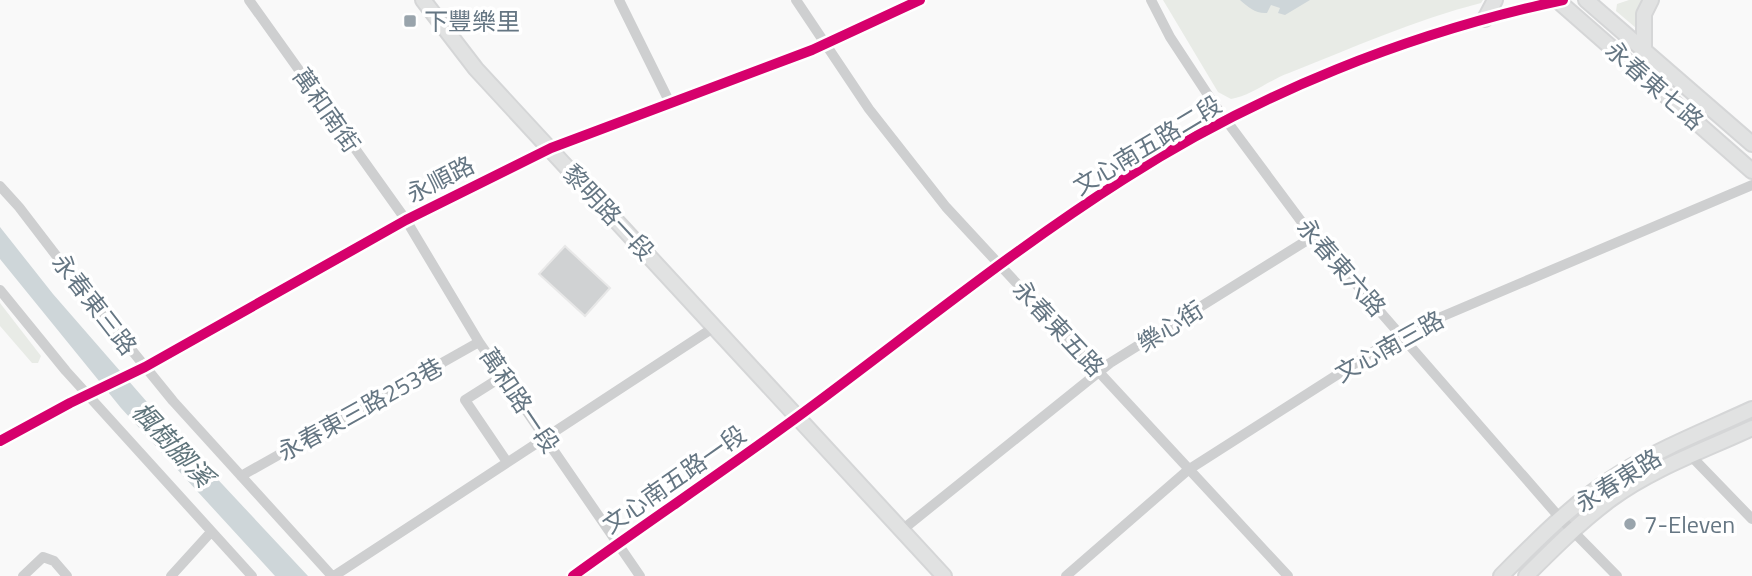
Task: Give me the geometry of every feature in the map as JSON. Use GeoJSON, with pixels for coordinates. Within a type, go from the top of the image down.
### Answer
{"type":"FeatureCollection","features":[{"type":"Feature","properties":{"kind":"street","name":"萬和南街"},"geometry":{"type":"LineString","coordinates":[[249,0],[406,220]]}},
{"type":"Feature","properties":{"kind":"street","name":"黎明路一段"},"geometry":{"type":"LineString","coordinates":[[423,0],[476,69],[944,576]]}},
{"type":"Feature","properties":{"kind":"street"},"geometry":{"type":"LineString","coordinates":[[619,0],[670,103]]}},
{"type":"Feature","properties":{"kind":"street","name":"永春東五路"},"geometry":{"type":"LineString","coordinates":[[796,0],[869,109],[946,207],[1288,576]]}},
{"type":"Feature","properties":{"kind":"street","name":"永順路"},"geometry":{"type":"LineString","coordinates":[[0,441],[145,366],[406,220],[551,148],[825,44],[920,0]]}},
{"type":"Feature","properties":{"kind":"street","name":"永春東六路"},"geometry":{"type":"LineString","coordinates":[[1151,0],[1170,37],[1226,121],[1314,236],[1560,518],[1617,576]]}},
{"type":"Feature","properties":{"kind":"street"},"geometry":{"type":"LineString","coordinates":[[1485,19],[1495,0]]}},
{"type":"Feature","properties":{"kind":"street","name":"文心南五路二段"},"geometry":{"type":"LineString","coordinates":[[799,416],[1001,265],[1124,179],[1226,121],[1299,85],[1365,59],[1441,32],[1559,0]]}},
{"type":"Feature","properties":{"kind":"street","name":"永春東七路"},"geometry":{"type":"LineString","coordinates":[[1559,0],[1752,171]]}},
{"type":"Feature","properties":{"kind":"street","name":"永春東七路"},"geometry":{"type":"LineString","coordinates":[[1586,0],[1752,144]]}},
{"type":"Feature","properties":{"kind":"street"},"geometry":{"type":"LineString","coordinates":[[1644,51],[1644,15],[1651,0]]}},
{"type":"Feature","properties":{"kind":"street","name":"文心南三路"},"geometry":{"type":"LineString","coordinates":[[1066,576],[1188,470],[1401,334],[1752,185]]}},
{"type":"Feature","properties":{"kind":"street","name":"永春東三路"},"geometry":{"type":"LineString","coordinates":[[0,186],[145,366],[333,576]]}},
{"type":"Feature","properties":{"kind":"street","name":"萬和路一段"},"geometry":{"type":"LineString","coordinates":[[406,220],[480,342],[640,576]]}},
{"type":"Feature","properties":{"kind":"street","name":"樂心街"},"geometry":{"type":"LineString","coordinates":[[902,530],[1100,371],[1314,236]]}},
{"type":"Feature","properties":{"kind":"street"},"geometry":{"type":"LineString","coordinates":[[0,290],[88,394],[252,576]]}},
{"type":"Feature","properties":{"kind":"street"},"geometry":{"type":"LineString","coordinates":[[333,576],[716,326]]}},
{"type":"Feature","properties":{"kind":"street","name":"永春東三路253巷"},"geometry":{"type":"LineString","coordinates":[[241,476],[480,342]]}},
{"type":"Feature","properties":{"kind":"street"},"geometry":{"type":"LineString","coordinates":[[503,376],[466,400],[507,462]]}},
{"type":"Feature","properties":{"kind":"street","name":"永春東路"},"geometry":{"type":"LineString","coordinates":[[1501,576],[1560,518],[1624,471],[1752,409]]}},
{"type":"Feature","properties":{"kind":"street","name":"文心南五路一段"},"geometry":{"type":"LineString","coordinates":[[573,576],[799,416]]}},
{"type":"Feature","properties":{"kind":"street","name":"永春東路"},"geometry":{"type":"LineString","coordinates":[[1526,576],[1573,531],[1622,492],[1752,428]]}},
{"type":"Feature","properties":{"kind":"street"},"geometry":{"type":"LineString","coordinates":[[1691,457],[1752,519]]}},
{"type":"Feature","properties":{"kind":"street"},"geometry":{"type":"LineString","coordinates":[[171,576],[211,533]]}},
{"type":"Feature","properties":{"kind":"street"},"geometry":{"type":"LineString","coordinates":[[23,576],[43,557],[54,561],[67,576]]}},
{"type":"Feature","properties":{"kind":"shaded area"},"geometry":{"type":"Polygon","coordinates":[[[1163,0],[1483,0],[1481,3],[1360,44],[1282,76],[1246,95],[1231,99],[1218,92],[1163,0]]]}},
{"type":"Feature","properties":{"kind":"shaded area"},"geometry":{"type":"Polygon","coordinates":[[[1629,0],[1645,0],[1636,28],[1616,11],[1617,4],[1629,0]]]}},
{"type":"Feature","properties":{"kind":"shaded area"},"geometry":{"type":"Polygon","coordinates":[[[0,303],[41,356],[38,363],[32,363],[0,326],[0,303]]]}},
{"type":"Feature","properties":{"kind":"water"},"geometry":{"type":"Polygon","coordinates":[[[1240,0],[1310,0],[1285,15],[1278,13],[1280,8],[1271,5],[1267,13],[1259,12],[1240,0]]]}},
{"type":"Feature","properties":{"kind":"water","name":"楓樹腳溪"},"geometry":{"type":"Polygon","coordinates":[[[0,227],[53,294],[167,425],[308,576],[275,576],[121,408],[0,259],[0,227]]]}},
{"type":"Feature","properties":{"kind":"building"},"geometry":{"type":"Polygon","coordinates":[[[565,246],[610,288],[585,316],[539,274],[565,246]]]}},
{"type":"Feature","properties":{"kind":"cycle path"},"geometry":{"type":"LineString","coordinates":[[0,441],[145,367],[406,220],[551,148],[812,50],[920,0]]}},
{"type":"Feature","properties":{"kind":"cycle path"},"geometry":{"type":"LineString","coordinates":[[573,576],[785,426],[1045,232],[1175,148],[1281,93],[1392,48],[1448,30],[1563,0]]}},
{"type":"Feature","properties":{"kind":"place","name":"下豐樂里"},"geometry":{"type":"Point","coordinates":[410,21]}},
{"type":"Feature","properties":{"kind":"place","name":"7-Eleven"},"geometry":{"type":"Point","coordinates":[1630,524]}}]}
